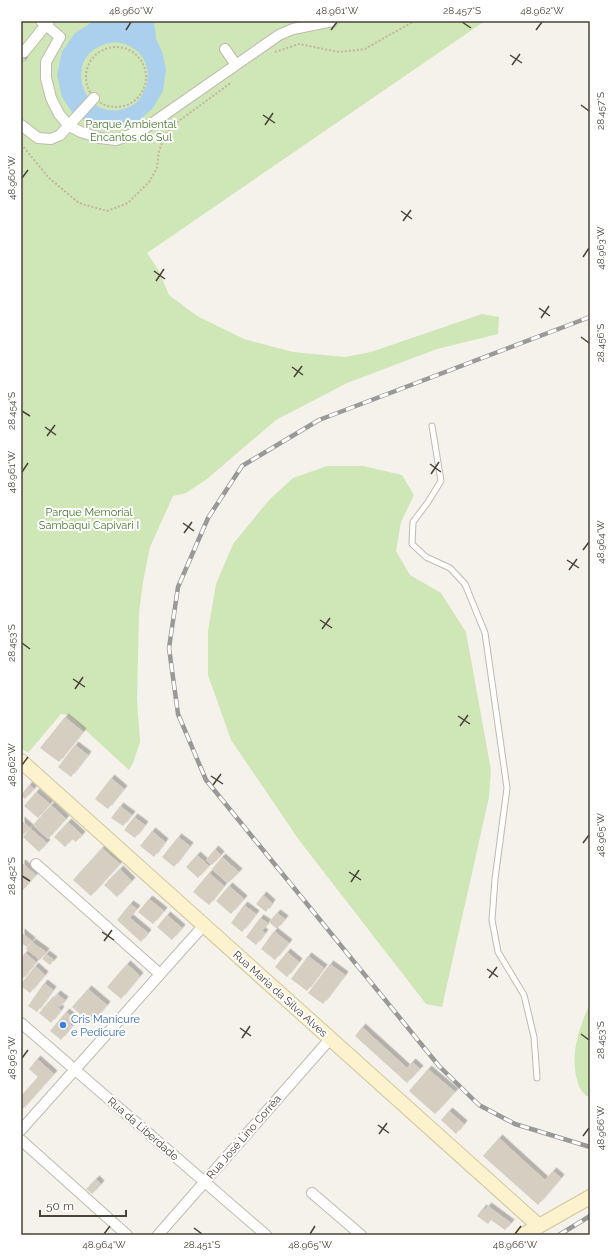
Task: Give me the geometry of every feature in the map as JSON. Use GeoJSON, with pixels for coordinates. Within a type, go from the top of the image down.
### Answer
{"type":"FeatureCollection","features":[{"type":"Feature","properties":{"kind":"street"},"geometry":{"type":"LineString","coordinates":[[24,52],[45,22],[60,37],[46,62],[46,78],[51,98],[59,114],[72,122],[81,132],[100,138],[116,140],[141,132],[279,35],[293,29],[332,21]]}},
{"type":"Feature","properties":{"kind":"street"},"geometry":{"type":"LineString","coordinates":[[224,50],[236,65]]}},
{"type":"Feature","properties":{"kind":"street"},"geometry":{"type":"LineString","coordinates":[[21,125],[38,138],[51,139],[60,134],[94,98]]}},
{"type":"Feature","properties":{"kind":"street","name":"Rua Maria da Silva Alves"},"geometry":{"type":"LineString","coordinates":[[21,761],[538,1226]]}},
{"type":"Feature","properties":{"kind":"street"},"geometry":{"type":"LineString","coordinates":[[36,864],[160,974]]}},
{"type":"Feature","properties":{"kind":"street"},"geometry":{"type":"LineString","coordinates":[[21,1130],[204,925]]}},
{"type":"Feature","properties":{"kind":"street","name":"Rua da Liberdade"},"geometry":{"type":"LineString","coordinates":[[21,1023],[266,1235]]}},
{"type":"Feature","properties":{"kind":"street","name":"Rua José Lino Corrêa"},"geometry":{"type":"LineString","coordinates":[[158,1235],[330,1039]]}},
{"type":"Feature","properties":{"kind":"street"},"geometry":{"type":"LineString","coordinates":[[21,1140],[127,1235]]}},
{"type":"Feature","properties":{"kind":"street"},"geometry":{"type":"LineString","coordinates":[[312,1192],[361,1235]]}},
{"type":"Feature","properties":{"kind":"street"},"geometry":{"type":"LineString","coordinates":[[523,1235],[590,1197]]}},
{"type":"Feature","properties":{"kind":"lane"},"geometry":{"type":"LineString","coordinates":[[432,426],[442,481],[413,522],[412,544],[426,557],[450,568],[465,584],[484,633],[507,788],[495,879],[492,920],[498,952],[524,996],[534,1037],[537,1078]]}},
{"type":"Feature","properties":{"kind":"path"},"geometry":{"type":"LineString","coordinates":[[273,53],[299,44],[339,52],[365,48],[414,21]]}},
{"type":"Feature","properties":{"kind":"path"},"geometry":{"type":"LineString","coordinates":[[116,46],[128,49],[137,56],[144,66],[146,77],[143,89],[137,98],[127,105],[115,107],[104,104],[94,98],[88,88],[85,76],[88,65],[95,55],[104,48],[116,46]]}},
{"type":"Feature","properties":{"kind":"path"},"geometry":{"type":"LineString","coordinates":[[21,144],[49,178],[79,203],[107,211],[128,203],[149,182],[157,168],[159,151],[165,135],[176,123],[234,81]]}},
{"type":"Feature","properties":{"kind":"green space"},"geometry":{"type":"Polygon","coordinates":[[[21,21],[485,21],[147,253],[159,271],[169,295],[197,316],[244,339],[293,352],[345,357],[371,352],[482,314],[499,317],[498,334],[437,349],[347,383],[276,420],[207,479],[186,493],[173,496],[150,547],[143,582],[139,613],[137,699],[140,742],[129,770],[69,715],[61,714],[28,753],[21,748],[21,21]]]}},
{"type":"Feature","properties":{"kind":"green space"},"geometry":{"type":"Polygon","coordinates":[[[327,466],[363,466],[402,475],[414,495],[401,522],[396,551],[410,575],[441,593],[466,632],[491,770],[489,797],[442,1007],[426,1004],[299,840],[231,740],[208,675],[208,631],[216,584],[233,544],[269,500],[293,478],[327,466]]]}},
{"type":"Feature","properties":{"kind":"green space"},"geometry":{"type":"Polygon","coordinates":[[[590,1003],[590,1097],[586,1096],[579,1087],[575,1073],[575,1052],[576,1042],[582,1022],[590,1003]]]}},
{"type":"Feature","properties":{"kind":"water"},"geometry":{"type":"Polygon","coordinates":[[[94,21],[154,21],[156,39],[162,51],[166,70],[163,91],[153,108],[137,122],[118,128],[97,126],[72,112],[62,97],[57,75],[62,52],[75,33],[94,21]],[[115,42],[104,44],[91,52],[84,62],[81,74],[83,86],[89,97],[97,106],[109,110],[123,109],[134,104],[142,95],[148,73],[144,60],[140,54],[127,45],[115,42]]]}},
{"type":"Feature","properties":{"kind":"building"},"geometry":{"type":"Polygon","coordinates":[[[21,57],[25,60],[21,65],[21,57]]]}},
{"type":"Feature","properties":{"kind":"building"},"geometry":{"type":"Polygon","coordinates":[[[65,717],[83,732],[59,762],[40,748],[65,717]]]}},
{"type":"Feature","properties":{"kind":"building"},"geometry":{"type":"Polygon","coordinates":[[[75,745],[88,755],[71,777],[58,767],[75,745]]]}},
{"type":"Feature","properties":{"kind":"building"},"geometry":{"type":"Polygon","coordinates":[[[111,778],[124,789],[108,809],[95,799],[111,778]]]}},
{"type":"Feature","properties":{"kind":"building"},"geometry":{"type":"Polygon","coordinates":[[[29,785],[34,789],[25,799],[21,795],[29,785]]]}},
{"type":"Feature","properties":{"kind":"building"},"geometry":{"type":"Polygon","coordinates":[[[36,792],[50,804],[38,818],[24,806],[36,792]]]}},
{"type":"Feature","properties":{"kind":"building"},"geometry":{"type":"Polygon","coordinates":[[[51,805],[66,819],[48,839],[33,825],[51,805]]]}},
{"type":"Feature","properties":{"kind":"building"},"geometry":{"type":"Polygon","coordinates":[[[120,806],[132,815],[123,826],[111,818],[120,806]]]}},
{"type":"Feature","properties":{"kind":"building"},"geometry":{"type":"Polygon","coordinates":[[[134,817],[145,825],[135,838],[124,830],[134,817]]]}},
{"type":"Feature","properties":{"kind":"building"},"geometry":{"type":"Polygon","coordinates":[[[21,820],[30,828],[22,836],[21,835],[21,820]]]}},
{"type":"Feature","properties":{"kind":"building"},"geometry":{"type":"Polygon","coordinates":[[[68,822],[82,835],[76,842],[72,839],[65,847],[54,837],[68,822]]]}},
{"type":"Feature","properties":{"kind":"building"},"geometry":{"type":"Polygon","coordinates":[[[30,828],[47,843],[39,852],[23,837],[30,828]]]}},
{"type":"Feature","properties":{"kind":"building"},"geometry":{"type":"Polygon","coordinates":[[[152,831],[165,842],[154,857],[140,846],[152,831]]]}},
{"type":"Feature","properties":{"kind":"building"},"geometry":{"type":"Polygon","coordinates":[[[178,837],[190,846],[174,867],[162,857],[178,837]]]}},
{"type":"Feature","properties":{"kind":"building"},"geometry":{"type":"Polygon","coordinates":[[[102,848],[120,864],[91,896],[73,880],[102,848]]]}},
{"type":"Feature","properties":{"kind":"building"},"geometry":{"type":"Polygon","coordinates":[[[215,849],[221,855],[212,865],[206,860],[215,849]]]}},
{"type":"Feature","properties":{"kind":"building"},"geometry":{"type":"Polygon","coordinates":[[[197,855],[209,866],[198,878],[186,867],[197,855]]]}},
{"type":"Feature","properties":{"kind":"building"},"geometry":{"type":"Polygon","coordinates":[[[222,857],[239,872],[228,883],[212,869],[222,857]]]}},
{"type":"Feature","properties":{"kind":"building"},"geometry":{"type":"Polygon","coordinates":[[[22,863],[36,875],[21,892],[21,864],[22,863]]]}},
{"type":"Feature","properties":{"kind":"building"},"geometry":{"type":"Polygon","coordinates":[[[120,869],[132,881],[117,897],[104,885],[120,869]]]}},
{"type":"Feature","properties":{"kind":"building"},"geometry":{"type":"Polygon","coordinates":[[[209,873],[224,886],[209,905],[193,892],[209,873]]]}},
{"type":"Feature","properties":{"kind":"building"},"geometry":{"type":"Polygon","coordinates":[[[229,886],[244,899],[231,914],[216,901],[229,886]]]}},
{"type":"Feature","properties":{"kind":"building"},"geometry":{"type":"Polygon","coordinates":[[[263,895],[272,903],[266,912],[256,904],[263,895]]]}},
{"type":"Feature","properties":{"kind":"building"},"geometry":{"type":"Polygon","coordinates":[[[149,899],[164,911],[153,924],[138,912],[149,899]]]}},
{"type":"Feature","properties":{"kind":"building"},"geometry":{"type":"Polygon","coordinates":[[[130,904],[137,909],[126,922],[130,918],[148,933],[141,942],[117,920],[130,904]]]}},
{"type":"Feature","properties":{"kind":"building"},"geometry":{"type":"Polygon","coordinates":[[[244,905],[256,914],[242,932],[231,923],[244,905]]]}},
{"type":"Feature","properties":{"kind":"building"},"geometry":{"type":"Polygon","coordinates":[[[277,913],[285,919],[277,929],[269,922],[277,913]]]}},
{"type":"Feature","properties":{"kind":"building"},"geometry":{"type":"Polygon","coordinates":[[[167,915],[182,928],[172,940],[157,927],[167,915]]]}},
{"type":"Feature","properties":{"kind":"building"},"geometry":{"type":"Polygon","coordinates":[[[260,918],[268,923],[262,931],[265,933],[256,945],[246,937],[260,918]]]}},
{"type":"Feature","properties":{"kind":"building"},"geometry":{"type":"Polygon","coordinates":[[[274,931],[289,943],[275,960],[261,949],[274,931]]]}},
{"type":"Feature","properties":{"kind":"building"},"geometry":{"type":"Polygon","coordinates":[[[21,932],[32,941],[27,947],[21,943],[21,932]]]}},
{"type":"Feature","properties":{"kind":"building"},"geometry":{"type":"Polygon","coordinates":[[[32,942],[46,952],[40,960],[26,949],[32,942]]]}},
{"type":"Feature","properties":{"kind":"building"},"geometry":{"type":"Polygon","coordinates":[[[287,952],[299,962],[287,977],[275,967],[287,952]]]}},
{"type":"Feature","properties":{"kind":"building"},"geometry":{"type":"Polygon","coordinates":[[[25,953],[36,962],[21,981],[21,958],[25,953]]]}},
{"type":"Feature","properties":{"kind":"building"},"geometry":{"type":"Polygon","coordinates":[[[46,954],[54,960],[50,965],[42,959],[46,954]]]}},
{"type":"Feature","properties":{"kind":"building"},"geometry":{"type":"Polygon","coordinates":[[[308,956],[324,968],[307,991],[291,979],[308,956]]]}},
{"type":"Feature","properties":{"kind":"building"},"geometry":{"type":"Polygon","coordinates":[[[127,964],[140,976],[121,999],[107,987],[127,964]]]}},
{"type":"Feature","properties":{"kind":"building"},"geometry":{"type":"Polygon","coordinates":[[[330,964],[345,975],[323,1004],[308,993],[330,964]]]}},
{"type":"Feature","properties":{"kind":"building"},"geometry":{"type":"Polygon","coordinates":[[[35,966],[45,975],[30,993],[21,986],[21,984],[35,966]]]}},
{"type":"Feature","properties":{"kind":"building"},"geometry":{"type":"Polygon","coordinates":[[[44,983],[53,990],[37,1012],[28,1006],[44,983]]]}},
{"type":"Feature","properties":{"kind":"building"},"geometry":{"type":"Polygon","coordinates":[[[88,989],[107,1005],[91,1024],[72,1007],[88,989]]]}},
{"type":"Feature","properties":{"kind":"building"},"geometry":{"type":"Polygon","coordinates":[[[57,994],[65,1000],[60,1007],[51,1000],[57,994]]]}},
{"type":"Feature","properties":{"kind":"building"},"geometry":{"type":"Polygon","coordinates":[[[50,1000],[61,1010],[51,1023],[39,1013],[50,1000]]]}},
{"type":"Feature","properties":{"kind":"building","name":"Cris Manicure e Pedicure"},"geometry":{"type":"Polygon","coordinates":[[[66,1012],[74,1019],[70,1024],[72,1026],[61,1040],[50,1031],[66,1012]]]}},
{"type":"Feature","properties":{"kind":"building"},"geometry":{"type":"Polygon","coordinates":[[[362,1027],[407,1068],[412,1062],[420,1069],[407,1083],[355,1036],[362,1027]]]}},
{"type":"Feature","properties":{"kind":"building"},"geometry":{"type":"Polygon","coordinates":[[[37,1059],[54,1074],[21,1111],[21,1096],[38,1077],[29,1069],[37,1059]]]}},
{"type":"Feature","properties":{"kind":"building"},"geometry":{"type":"Polygon","coordinates":[[[428,1069],[455,1092],[435,1114],[409,1091],[428,1069]]]}},
{"type":"Feature","properties":{"kind":"building"},"geometry":{"type":"Polygon","coordinates":[[[449,1111],[464,1124],[456,1134],[441,1120],[449,1111]]]}},
{"type":"Feature","properties":{"kind":"building"},"geometry":{"type":"Polygon","coordinates":[[[499,1138],[545,1180],[553,1171],[561,1178],[538,1205],[483,1156],[499,1138]]]}},
{"type":"Feature","properties":{"kind":"building"},"geometry":{"type":"Polygon","coordinates":[[[96,1179],[101,1184],[92,1194],[86,1189],[96,1179]]]}},
{"type":"Feature","properties":{"kind":"building"},"geometry":{"type":"Polygon","coordinates":[[[488,1206],[511,1223],[505,1230],[491,1220],[488,1224],[477,1216],[483,1208],[485,1210],[488,1206]]]}},
{"type":"Feature","properties":{"kind":"railway"},"geometry":{"type":"LineString","coordinates":[[590,317],[319,420],[242,466],[208,518],[178,587],[169,648],[178,714],[206,780],[439,1066],[479,1105],[515,1124],[590,1147]]}},
{"type":"Feature","properties":{"kind":"railway"},"geometry":{"type":"LineString","coordinates":[[559,1235],[590,1216]]}},
{"type":"Feature","properties":{"kind":"place","name":"Cris Manicure e Pedicure"},"geometry":{"type":"Point","coordinates":[63,1025]}},
{"type":"Feature","properties":{"kind":"park label","name":"Parque Ambiental Encantos do Sul"},"geometry":{"type":"Point","coordinates":[131,130]}},
{"type":"Feature","properties":{"kind":"park label","name":"Parque Memorial Sambaqui Capivari I"},"geometry":{"type":"Point","coordinates":[89,518]}}]}
